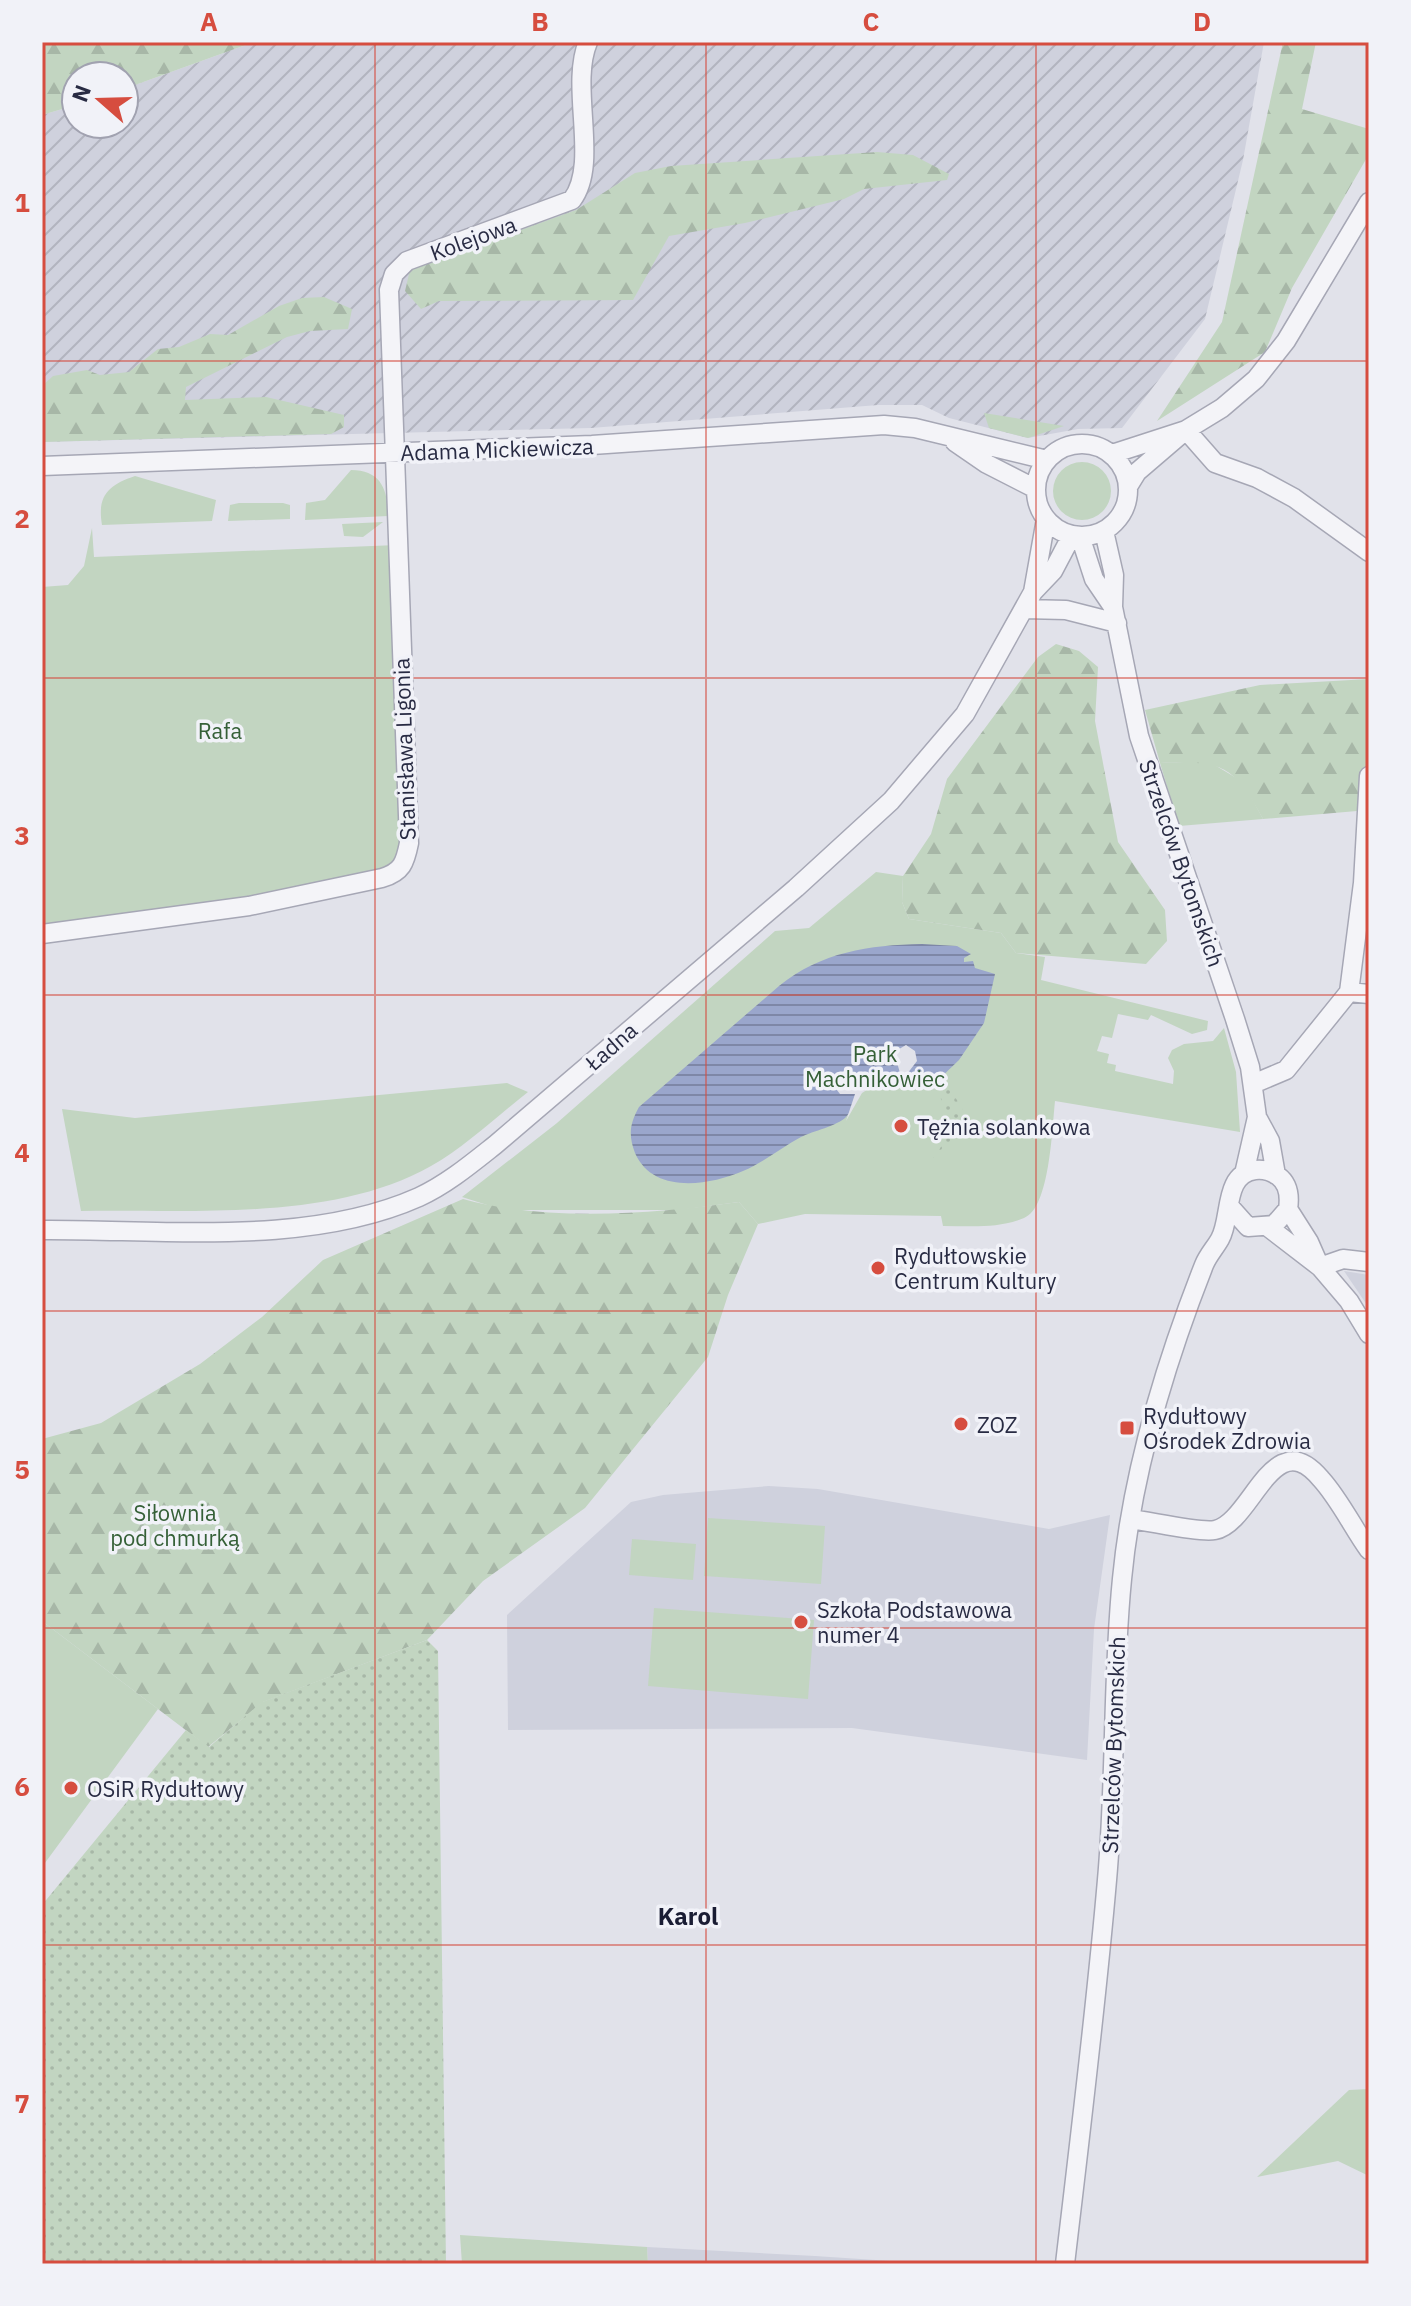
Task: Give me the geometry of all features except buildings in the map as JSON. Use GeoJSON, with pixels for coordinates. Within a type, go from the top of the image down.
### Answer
{"type":"FeatureCollection","features":[{"type":"Feature","properties":{"kind":"street","name":"Kolejowa"},"geometry":{"type":"LineString","coordinates":[[393,453],[389,290],[394,274],[407,261],[572,200],[582,177],[581,69],[588,42]]}},
{"type":"Feature","properties":{"kind":"street"},"geometry":{"type":"LineString","coordinates":[[1129,485],[1126,473],[1112,454],[1094,445],[1075,444],[1047,460],[1036,489],[1046,519],[1076,536],[1104,531],[1125,508],[1129,485],[1137,472],[1186,430],[1239,395],[1272,361],[1369,202]]}},
{"type":"Feature","properties":{"kind":"street","name":"Adama Mickiewicza"},"geometry":{"type":"LineString","coordinates":[[42,466],[592,445],[884,425],[915,428],[1047,460]]}},
{"type":"Feature","properties":{"kind":"street"},"geometry":{"type":"LineString","coordinates":[[1112,454],[1186,430]]}},
{"type":"Feature","properties":{"kind":"street"},"geometry":{"type":"LineString","coordinates":[[1186,430],[1215,463],[1257,478],[1294,498],[1369,552]]}},
{"type":"Feature","properties":{"kind":"street","name":"Adama Mickiewicza"},"geometry":{"type":"LineString","coordinates":[[949,438],[987,464],[1036,489]]}},
{"type":"Feature","properties":{"kind":"street","name":"Stanisława Ligonia"},"geometry":{"type":"LineString","coordinates":[[42,934],[249,906],[382,878],[395,874],[405,864],[409,843],[393,453]]}},
{"type":"Feature","properties":{"kind":"street","name":"Ładna"},"geometry":{"type":"LineString","coordinates":[[1029,600],[1046,519]]}},
{"type":"Feature","properties":{"kind":"street","name":"Strzelców Bytomskich"},"geometry":{"type":"LineString","coordinates":[[1104,531],[1114,575],[1115,615],[1139,736],[1235,1019],[1253,1084],[1257,1117]]}},
{"type":"Feature","properties":{"kind":"street","name":"Strzelców Bytomskich"},"geometry":{"type":"LineString","coordinates":[[1076,536],[1094,579],[1115,615]]}},
{"type":"Feature","properties":{"kind":"street","name":"Ładna"},"geometry":{"type":"LineString","coordinates":[[42,1230],[300,1228],[360,1218],[419,1197],[445,1182],[562,1089],[816,871],[891,801],[965,714],[1029,600],[1076,536]]}},
{"type":"Feature","properties":{"kind":"street"},"geometry":{"type":"LineString","coordinates":[[1029,600],[1066,610],[1115,615]]}},
{"type":"Feature","properties":{"kind":"street"},"geometry":{"type":"LineString","coordinates":[[1253,1084],[1286,1070],[1349,992],[1363,883],[1369,776]]}},
{"type":"Feature","properties":{"kind":"street"},"geometry":{"type":"LineString","coordinates":[[1349,992],[1369,994]]}},
{"type":"Feature","properties":{"kind":"street"},"geometry":{"type":"LineString","coordinates":[[1248,1227],[1231,1208],[1231,1192],[1244,1174],[1257,1117]]}},
{"type":"Feature","properties":{"kind":"street"},"geometry":{"type":"LineString","coordinates":[[1257,1117],[1270,1141],[1276,1175]]}},
{"type":"Feature","properties":{"kind":"street"},"geometry":{"type":"LineString","coordinates":[[1244,1174],[1260,1170],[1276,1175],[1286,1186],[1288,1209],[1309,1242],[1320,1267]]}},
{"type":"Feature","properties":{"kind":"street","name":"Strzelców Bytomskich"},"geometry":{"type":"LineString","coordinates":[[1065,2264],[1108,1878],[1114,1681],[1130,1519],[1148,1439],[1171,1366],[1203,1268],[1220,1239],[1231,1208]]}},
{"type":"Feature","properties":{"kind":"street"},"geometry":{"type":"LineString","coordinates":[[1220,1239],[1248,1227],[1268,1227],[1280,1221],[1288,1209]]}},
{"type":"Feature","properties":{"kind":"street"},"geometry":{"type":"LineString","coordinates":[[1268,1227],[1320,1267],[1349,1301],[1369,1334]]}},
{"type":"Feature","properties":{"kind":"street"},"geometry":{"type":"LineString","coordinates":[[1320,1267],[1343,1259],[1369,1262]]}},
{"type":"Feature","properties":{"kind":"street"},"geometry":{"type":"LineString","coordinates":[[1130,1519],[1215,1530],[1235,1520],[1261,1479],[1278,1466],[1295,1462],[1308,1466],[1321,1478],[1369,1550]]}},
{"type":"Feature","properties":{"kind":"shaded area"},"geometry":{"type":"Polygon","coordinates":[[[254,42],[1264,42],[1243,160],[1205,319],[1122,428],[1078,429],[1028,438],[949,418],[922,405],[878,405],[591,428],[42,442],[42,115],[60,110],[60,140],[140,140],[140,83],[254,42]]]}},
{"type":"Feature","properties":{"kind":"shaded area"},"geometry":{"type":"Polygon","coordinates":[[[1344,1271],[1369,1275],[1369,1308],[1344,1271]]]}},
{"type":"Feature","properties":{"kind":"shaded area","name":"Szkoła Podstawowa numer 4"},"geometry":{"type":"Polygon","coordinates":[[[769,1486],[818,1489],[1049,1529],[1110,1515],[1094,1629],[1087,1760],[852,1728],[508,1730],[507,1615],[631,1502],[663,1495],[769,1486]]]}},
{"type":"Feature","properties":{"kind":"shaded area"},"geometry":{"type":"Polygon","coordinates":[[[647,2247],[815,2256],[936,2264],[648,2264],[647,2247]]]}},
{"type":"Feature","properties":{"kind":"green space"},"geometry":{"type":"Polygon","coordinates":[[[42,42],[254,42],[140,83],[140,60],[60,60],[60,110],[42,115],[42,42]]]}},
{"type":"Feature","properties":{"kind":"green space"},"geometry":{"type":"Polygon","coordinates":[[[1283,42],[1316,42],[1302,109],[1369,129],[1369,154],[1292,288],[1265,352],[1157,421],[1222,322],[1283,42]]]}},
{"type":"Feature","properties":{"kind":"green space"},"geometry":{"type":"Polygon","coordinates":[[[877,152],[913,155],[949,174],[947,180],[864,189],[844,199],[745,223],[669,236],[633,300],[439,301],[421,309],[405,291],[410,270],[576,210],[635,173],[671,166],[877,152]]]}},
{"type":"Feature","properties":{"kind":"green space"},"geometry":{"type":"Polygon","coordinates":[[[324,297],[352,309],[348,329],[310,331],[287,337],[186,387],[185,400],[266,397],[344,415],[344,427],[331,434],[42,442],[42,386],[53,376],[87,370],[100,375],[129,372],[158,349],[179,347],[210,334],[228,335],[279,306],[302,298],[324,297]]]}},
{"type":"Feature","properties":{"kind":"green space"},"geometry":{"type":"Polygon","coordinates":[[[984,413],[1064,426],[1028,438],[989,428],[984,413]]]}},
{"type":"Feature","properties":{"kind":"green space"},"geometry":{"type":"Polygon","coordinates":[[[1082,462],[1103,470],[1111,491],[1103,512],[1082,520],[1061,512],[1053,491],[1061,470],[1082,462]]]}},
{"type":"Feature","properties":{"kind":"green space"},"geometry":{"type":"Polygon","coordinates":[[[351,470],[369,474],[381,483],[388,516],[305,520],[306,503],[325,500],[351,470]]]}},
{"type":"Feature","properties":{"kind":"green space"},"geometry":{"type":"Polygon","coordinates":[[[135,476],[216,500],[212,521],[102,525],[101,506],[106,493],[118,483],[135,476]]]}},
{"type":"Feature","properties":{"kind":"green space"},"geometry":{"type":"Polygon","coordinates":[[[230,505],[290,505],[290,519],[228,521],[230,505]]]}},
{"type":"Feature","properties":{"kind":"green space"},"geometry":{"type":"Polygon","coordinates":[[[383,522],[363,537],[344,536],[342,524],[383,522]]]}},
{"type":"Feature","properties":{"kind":"green space","name":"Rafa"},"geometry":{"type":"Polygon","coordinates":[[[92,528],[94,557],[397,545],[409,843],[395,874],[42,934],[42,587],[68,585],[84,566],[92,528]]]}},
{"type":"Feature","properties":{"kind":"green space"},"geometry":{"type":"Polygon","coordinates":[[[1056,644],[1079,651],[1098,667],[1095,721],[1118,842],[1165,910],[1167,941],[1146,964],[1016,953],[1001,933],[909,919],[902,902],[903,876],[931,834],[947,779],[1038,657],[1056,644]]]}},
{"type":"Feature","properties":{"kind":"green space"},"geometry":{"type":"Polygon","coordinates":[[[1369,679],[1370,769],[1363,801],[1357,811],[1263,819],[1243,786],[1223,769],[1198,763],[1160,763],[1145,710],[1260,685],[1369,679]]]}},
{"type":"Feature","properties":{"kind":"green space"},"geometry":{"type":"Polygon","coordinates":[[[1208,761],[1243,782],[1263,819],[1179,826],[1160,763],[1208,761]]]}},
{"type":"Feature","properties":{"kind":"green space","name":"Park Machnikowiec"},"geometry":{"type":"Polygon","coordinates":[[[876,872],[903,876],[902,902],[909,919],[1001,933],[1016,953],[1045,957],[1041,980],[1208,1021],[1207,1030],[1192,1034],[1151,1015],[1148,1020],[1118,1014],[1112,1038],[1102,1036],[1097,1051],[1109,1054],[1107,1063],[1116,1065],[1115,1071],[1173,1084],[1174,1071],[1168,1058],[1172,1050],[1184,1044],[1213,1041],[1224,1028],[1236,1072],[1240,1132],[1055,1101],[1048,1166],[1039,1199],[1033,1211],[1024,1218],[995,1225],[943,1226],[941,1216],[805,1214],[758,1224],[739,1202],[679,1210],[503,1210],[462,1197],[557,1123],[775,931],[809,928],[876,872]]]}},
{"type":"Feature","properties":{"kind":"green space"},"geometry":{"type":"Polygon","coordinates":[[[507,1083],[528,1092],[468,1141],[431,1166],[392,1184],[350,1196],[260,1209],[81,1211],[62,1109],[135,1118],[507,1083]]]}},
{"type":"Feature","properties":{"kind":"green space"},"geometry":{"type":"Polygon","coordinates":[[[949,1087],[972,1125],[954,1134],[947,1151],[933,1168],[926,1165],[940,1149],[947,1121],[937,1092],[949,1087]]]}},
{"type":"Feature","properties":{"kind":"green space","name":"Siłownia pod chmurką"},"geometry":{"type":"Polygon","coordinates":[[[463,1199],[529,1211],[600,1214],[739,1202],[758,1224],[728,1295],[708,1357],[585,1508],[483,1581],[427,1640],[263,1702],[208,1747],[42,1621],[42,1439],[101,1423],[200,1364],[262,1317],[323,1260],[463,1199]]]}},
{"type":"Feature","properties":{"kind":"green space"},"geometry":{"type":"Polygon","coordinates":[[[708,1518],[825,1526],[821,1584],[704,1576],[708,1518]]]}},
{"type":"Feature","properties":{"kind":"green space"},"geometry":{"type":"Polygon","coordinates":[[[632,1539],[696,1544],[693,1580],[629,1575],[632,1539]]]}},
{"type":"Feature","properties":{"kind":"green space"},"geometry":{"type":"Polygon","coordinates":[[[654,1608],[814,1620],[808,1699],[648,1686],[654,1608]]]}},
{"type":"Feature","properties":{"kind":"green space","name":"OSiR Rydułtowy"},"geometry":{"type":"Polygon","coordinates":[[[42,1621],[158,1709],[42,1867],[42,1621]]]}},
{"type":"Feature","properties":{"kind":"green space"},"geometry":{"type":"Polygon","coordinates":[[[427,1640],[438,1651],[446,2264],[42,2264],[42,1905],[186,1730],[209,1747],[262,1702],[427,1640]]]}},
{"type":"Feature","properties":{"kind":"green space"},"geometry":{"type":"Polygon","coordinates":[[[1369,2089],[1369,2176],[1338,2161],[1257,2177],[1349,2090],[1369,2089]]]}},
{"type":"Feature","properties":{"kind":"green space"},"geometry":{"type":"Polygon","coordinates":[[[460,2235],[647,2247],[648,2264],[462,2264],[460,2235]]]}},
{"type":"Feature","properties":{"kind":"water"},"geometry":{"type":"Polygon","coordinates":[[[883,946],[957,946],[971,954],[964,958],[964,962],[973,961],[975,968],[995,974],[984,1023],[959,1060],[932,1086],[907,1075],[880,1076],[866,1084],[842,1120],[801,1137],[758,1164],[729,1176],[683,1183],[668,1181],[643,1166],[631,1140],[632,1124],[639,1107],[779,986],[812,965],[846,953],[883,946]]]}},
{"type":"Feature","properties":{"kind":"pier"},"geometry":{"type":"Polygon","coordinates":[[[906,1045],[915,1051],[917,1061],[907,1074],[932,1086],[929,1089],[906,1078],[884,1079],[862,1093],[846,1121],[855,1094],[840,1094],[833,1085],[835,1076],[844,1071],[853,1072],[859,1090],[883,1075],[900,1073],[894,1052],[906,1045]]]}},
{"type":"Feature","properties":{"kind":"place","name":"Tężnia solankowa"},"geometry":{"type":"Point","coordinates":[901,1126]}},
{"type":"Feature","properties":{"kind":"place","name":"Rydułtowskie Centrum Kultury"},"geometry":{"type":"Point","coordinates":[878,1268]}},
{"type":"Feature","properties":{"kind":"place","name":"ZOZ"},"geometry":{"type":"Point","coordinates":[961,1424]}},
{"type":"Feature","properties":{"kind":"place","name":"Rydułtowy Ośrodek Zdrowia"},"geometry":{"type":"Point","coordinates":[1127,1428]}},
{"type":"Feature","properties":{"kind":"place","name":"Szkoła Podstawowa numer 4"},"geometry":{"type":"Point","coordinates":[801,1622]}},
{"type":"Feature","properties":{"kind":"place","name":"OSiR Rydułtowy"},"geometry":{"type":"Point","coordinates":[71,1788]}},
{"type":"Feature","properties":{"kind":"district","name":"Karol"},"geometry":{"type":"Point","coordinates":[688,1916]}}]}
